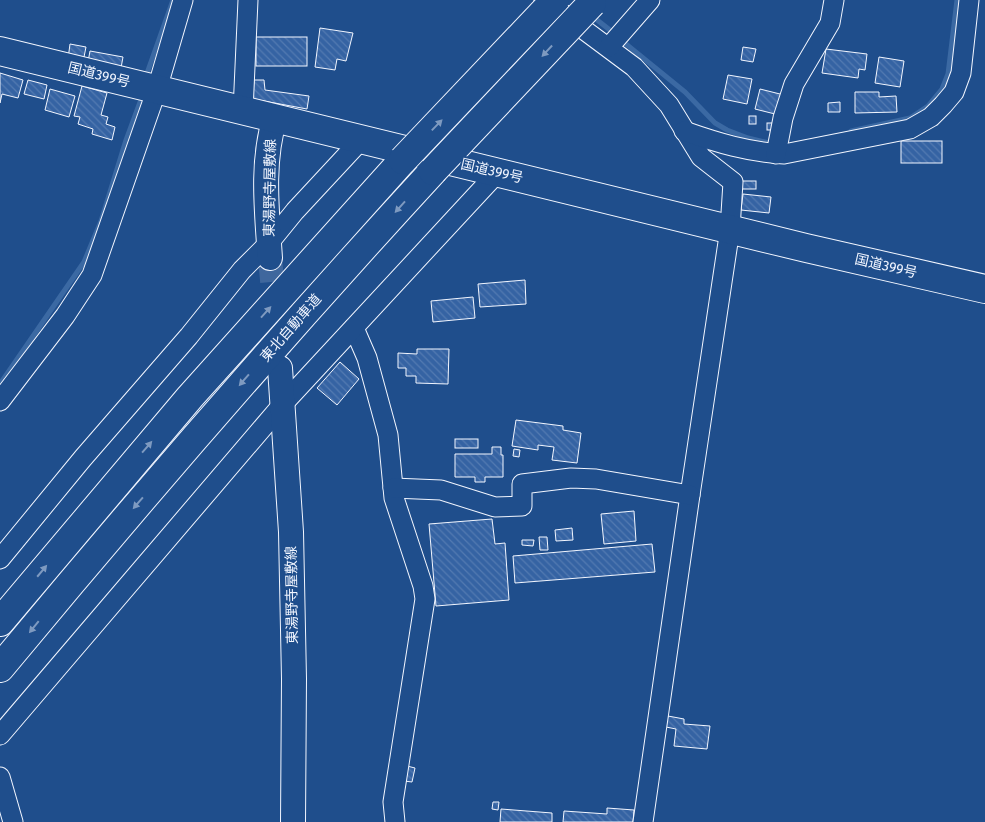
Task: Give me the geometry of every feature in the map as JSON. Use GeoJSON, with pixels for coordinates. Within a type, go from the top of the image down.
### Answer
{"type":"FeatureCollection","features":[{"type":"Feature","properties":{"kind":"highway","name":"東北自動車道"},"geometry":{"type":"LineString","coordinates":[[0,622],[190,397],[403,160],[555,0]]}},
{"type":"Feature","properties":{"kind":"highway","name":"東北自動車道"},"geometry":{"type":"LineString","coordinates":[[0,668],[208,421],[317,298],[433,171],[594,2]]}},
{"type":"Feature","properties":{"kind":"highway","name":"国道399号"},"geometry":{"type":"LineString","coordinates":[[0,51],[361,140],[985,289]]}},
{"type":"Feature","properties":{"kind":"main road","name":"東湯野寺屋敷線"},"geometry":{"type":"LineString","coordinates":[[269,251],[267,150],[274,118]]}},
{"type":"Feature","properties":{"kind":"main road","name":"東湯野寺屋敷線"},"geometry":{"type":"LineString","coordinates":[[280,368],[291,532],[294,679],[293,822]]}},
{"type":"Feature","properties":{"kind":"street"},"geometry":{"type":"LineString","coordinates":[[0,401],[65,316],[92,275],[157,89],[183,0]]}},
{"type":"Feature","properties":{"kind":"street"},"geometry":{"type":"LineString","coordinates":[[243,110],[248,0]]}},
{"type":"Feature","properties":{"kind":"street"},"geometry":{"type":"LineString","coordinates":[[544,0],[615,41],[634,67],[669,105],[701,157],[733,182],[730,229],[643,822]]}},
{"type":"Feature","properties":{"kind":"street"},"geometry":{"type":"LineString","coordinates":[[615,41],[650,0]]}},
{"type":"Feature","properties":{"kind":"street"},"geometry":{"type":"LineString","coordinates":[[777,146],[794,84],[830,23],[834,0]]}},
{"type":"Feature","properties":{"kind":"street"},"geometry":{"type":"LineString","coordinates":[[684,131],[725,145],[777,146],[800,152],[910,130],[931,117],[954,92],[961,73],[969,0]]}},
{"type":"Feature","properties":{"kind":"street"},"geometry":{"type":"LineString","coordinates":[[0,559],[83,458],[189,336],[242,270],[269,251],[295,211],[361,140]]}},
{"type":"Feature","properties":{"kind":"street"},"geometry":{"type":"LineString","coordinates":[[0,735],[282,405],[498,172]]}},
{"type":"Feature","properties":{"kind":"street"},"geometry":{"type":"LineString","coordinates":[[354,328],[367,358],[388,435],[393,488],[398,513],[423,586],[425,599],[393,802],[395,822]]}},
{"type":"Feature","properties":{"kind":"street"},"geometry":{"type":"LineString","coordinates":[[393,488],[440,490],[494,507],[522,506],[522,484],[571,478],[596,479],[690,495]]}},
{"type":"Feature","properties":{"kind":"street"},"geometry":{"type":"LineString","coordinates":[[0,777],[13,822]]}},
{"type":"Feature","properties":{"kind":"building"},"geometry":{"type":"Polygon","coordinates":[[[320,28],[353,33],[346,61],[337,59],[335,70],[315,67],[320,28]]]}},
{"type":"Feature","properties":{"kind":"building"},"geometry":{"type":"Polygon","coordinates":[[[256,37],[307,37],[307,66],[256,66],[256,37]]]}},
{"type":"Feature","properties":{"kind":"building"},"geometry":{"type":"Polygon","coordinates":[[[70,44],[86,47],[83,62],[68,59],[70,44]]]}},
{"type":"Feature","properties":{"kind":"building"},"geometry":{"type":"Polygon","coordinates":[[[743,47],[756,49],[753,62],[741,60],[743,47]]]}},
{"type":"Feature","properties":{"kind":"building"},"geometry":{"type":"Polygon","coordinates":[[[826,49],[867,54],[865,70],[859,69],[858,78],[822,73],[826,49]]]}},
{"type":"Feature","properties":{"kind":"building"},"geometry":{"type":"Polygon","coordinates":[[[90,51],[123,57],[121,68],[88,62],[90,51]]]}},
{"type":"Feature","properties":{"kind":"building"},"geometry":{"type":"Polygon","coordinates":[[[879,57],[904,61],[900,87],[875,83],[879,57]]]}},
{"type":"Feature","properties":{"kind":"building"},"geometry":{"type":"Polygon","coordinates":[[[0,73],[23,80],[18,98],[2,94],[0,103],[0,73]]]}},
{"type":"Feature","properties":{"kind":"building"},"geometry":{"type":"Polygon","coordinates":[[[728,75],[752,79],[747,104],[723,99],[728,75]]]}},
{"type":"Feature","properties":{"kind":"building"},"geometry":{"type":"Polygon","coordinates":[[[28,80],[47,85],[44,99],[24,94],[28,80]]]}},
{"type":"Feature","properties":{"kind":"building"},"geometry":{"type":"Polygon","coordinates":[[[254,80],[264,80],[265,90],[309,96],[307,109],[253,99],[254,80]]]}},
{"type":"Feature","properties":{"kind":"building"},"geometry":{"type":"Polygon","coordinates":[[[82,86],[107,93],[101,115],[108,117],[106,124],[115,127],[112,140],[92,134],[93,129],[78,124],[80,117],[74,116],[82,86]]]}},
{"type":"Feature","properties":{"kind":"building"},"geometry":{"type":"Polygon","coordinates":[[[50,89],[75,96],[69,117],[45,110],[50,89]]]}},
{"type":"Feature","properties":{"kind":"building"},"geometry":{"type":"Polygon","coordinates":[[[760,89],[784,95],[779,115],[755,109],[760,89]]]}},
{"type":"Feature","properties":{"kind":"building"},"geometry":{"type":"Polygon","coordinates":[[[855,92],[879,92],[879,97],[896,96],[897,112],[855,113],[855,92]]]}},
{"type":"Feature","properties":{"kind":"building"},"geometry":{"type":"Polygon","coordinates":[[[840,102],[840,112],[828,112],[828,103],[840,102]]]}},
{"type":"Feature","properties":{"kind":"building"},"geometry":{"type":"Polygon","coordinates":[[[749,116],[756,116],[756,124],[749,124],[749,116]]]}},
{"type":"Feature","properties":{"kind":"building"},"geometry":{"type":"Polygon","coordinates":[[[767,123],[774,123],[774,130],[767,130],[767,123]]]}},
{"type":"Feature","properties":{"kind":"building"},"geometry":{"type":"Polygon","coordinates":[[[901,141],[942,141],[942,163],[901,163],[901,141]]]}},
{"type":"Feature","properties":{"kind":"building"},"geometry":{"type":"Polygon","coordinates":[[[740,181],[756,181],[756,189],[740,189],[740,181]]]}},
{"type":"Feature","properties":{"kind":"building"},"geometry":{"type":"Polygon","coordinates":[[[743,194],[771,197],[769,213],[741,210],[743,194]]]}},
{"type":"Feature","properties":{"kind":"building"},"geometry":{"type":"Polygon","coordinates":[[[525,280],[526,304],[480,307],[478,284],[525,280]]]}},
{"type":"Feature","properties":{"kind":"building"},"geometry":{"type":"Polygon","coordinates":[[[473,297],[475,318],[433,322],[431,301],[473,297]]]}},
{"type":"Feature","properties":{"kind":"building"},"geometry":{"type":"Polygon","coordinates":[[[417,349],[449,349],[448,384],[416,383],[416,376],[406,376],[406,368],[398,368],[398,353],[417,354],[417,349]]]}},
{"type":"Feature","properties":{"kind":"building"},"geometry":{"type":"Polygon","coordinates":[[[340,362],[359,379],[337,405],[317,388],[340,362]]]}},
{"type":"Feature","properties":{"kind":"building"},"geometry":{"type":"Polygon","coordinates":[[[516,420],[563,426],[563,430],[581,433],[577,463],[552,460],[554,447],[538,445],[538,450],[512,446],[516,420]]]}},
{"type":"Feature","properties":{"kind":"building"},"geometry":{"type":"Polygon","coordinates":[[[455,439],[478,439],[478,448],[455,448],[455,439]]]}},
{"type":"Feature","properties":{"kind":"building"},"geometry":{"type":"Polygon","coordinates":[[[492,447],[501,447],[503,477],[485,477],[485,482],[475,482],[475,477],[455,477],[455,454],[492,454],[492,447]]]}},
{"type":"Feature","properties":{"kind":"building"},"geometry":{"type":"Polygon","coordinates":[[[514,449],[520,450],[519,457],[513,456],[514,449]]]}},
{"type":"Feature","properties":{"kind":"building"},"geometry":{"type":"Polygon","coordinates":[[[634,511],[636,541],[604,544],[601,514],[634,511]]]}},
{"type":"Feature","properties":{"kind":"building"},"geometry":{"type":"Polygon","coordinates":[[[492,519],[495,544],[505,543],[509,600],[436,606],[429,524],[492,519]]]}},
{"type":"Feature","properties":{"kind":"building"},"geometry":{"type":"Polygon","coordinates":[[[572,528],[573,540],[556,541],[555,530],[572,528]]]}},
{"type":"Feature","properties":{"kind":"building"},"geometry":{"type":"Polygon","coordinates":[[[539,537],[547,537],[548,550],[540,550],[539,537]]]}},
{"type":"Feature","properties":{"kind":"building"},"geometry":{"type":"Polygon","coordinates":[[[522,540],[534,540],[533,546],[522,545],[522,540]]]}},
{"type":"Feature","properties":{"kind":"building"},"geometry":{"type":"Polygon","coordinates":[[[652,544],[655,572],[515,583],[513,556],[652,544]]]}},
{"type":"Feature","properties":{"kind":"building"},"geometry":{"type":"Polygon","coordinates":[[[668,716],[684,719],[684,724],[710,726],[707,749],[674,746],[676,729],[666,727],[668,716]]]}},
{"type":"Feature","properties":{"kind":"building"},"geometry":{"type":"Polygon","coordinates":[[[407,766],[415,768],[412,782],[404,781],[407,766]]]}},
{"type":"Feature","properties":{"kind":"building"},"geometry":{"type":"Polygon","coordinates":[[[493,802],[499,802],[498,810],[492,809],[493,802]]]}},
{"type":"Feature","properties":{"kind":"building"},"geometry":{"type":"Polygon","coordinates":[[[607,808],[634,810],[633,822],[563,822],[564,811],[607,814],[607,808]]]}},
{"type":"Feature","properties":{"kind":"building"},"geometry":{"type":"Polygon","coordinates":[[[501,809],[552,813],[552,822],[500,822],[501,809]]]}},
{"type":"Feature","properties":{"kind":"waterway"},"geometry":{"type":"LineString","coordinates":[[146,76],[173,0]]}},
{"type":"Feature","properties":{"kind":"waterway"},"geometry":{"type":"LineString","coordinates":[[851,131],[910,118],[928,106],[942,89],[948,74],[957,0]]}},
{"type":"Feature","properties":{"kind":"waterway"},"geometry":{"type":"LineString","coordinates":[[592,16],[615,34]]}},
{"type":"Feature","properties":{"kind":"waterway"},"geometry":{"type":"LineString","coordinates":[[621,40],[685,92],[715,123],[748,138],[774,144]]}},
{"type":"Feature","properties":{"kind":"waterway"},"geometry":{"type":"LineString","coordinates":[[0,384],[84,262],[101,221],[140,102]]}},
{"type":"Feature","properties":{"kind":"tunnel"},"geometry":{"type":"LineString","coordinates":[[270,258],[279,356]]}}]}
